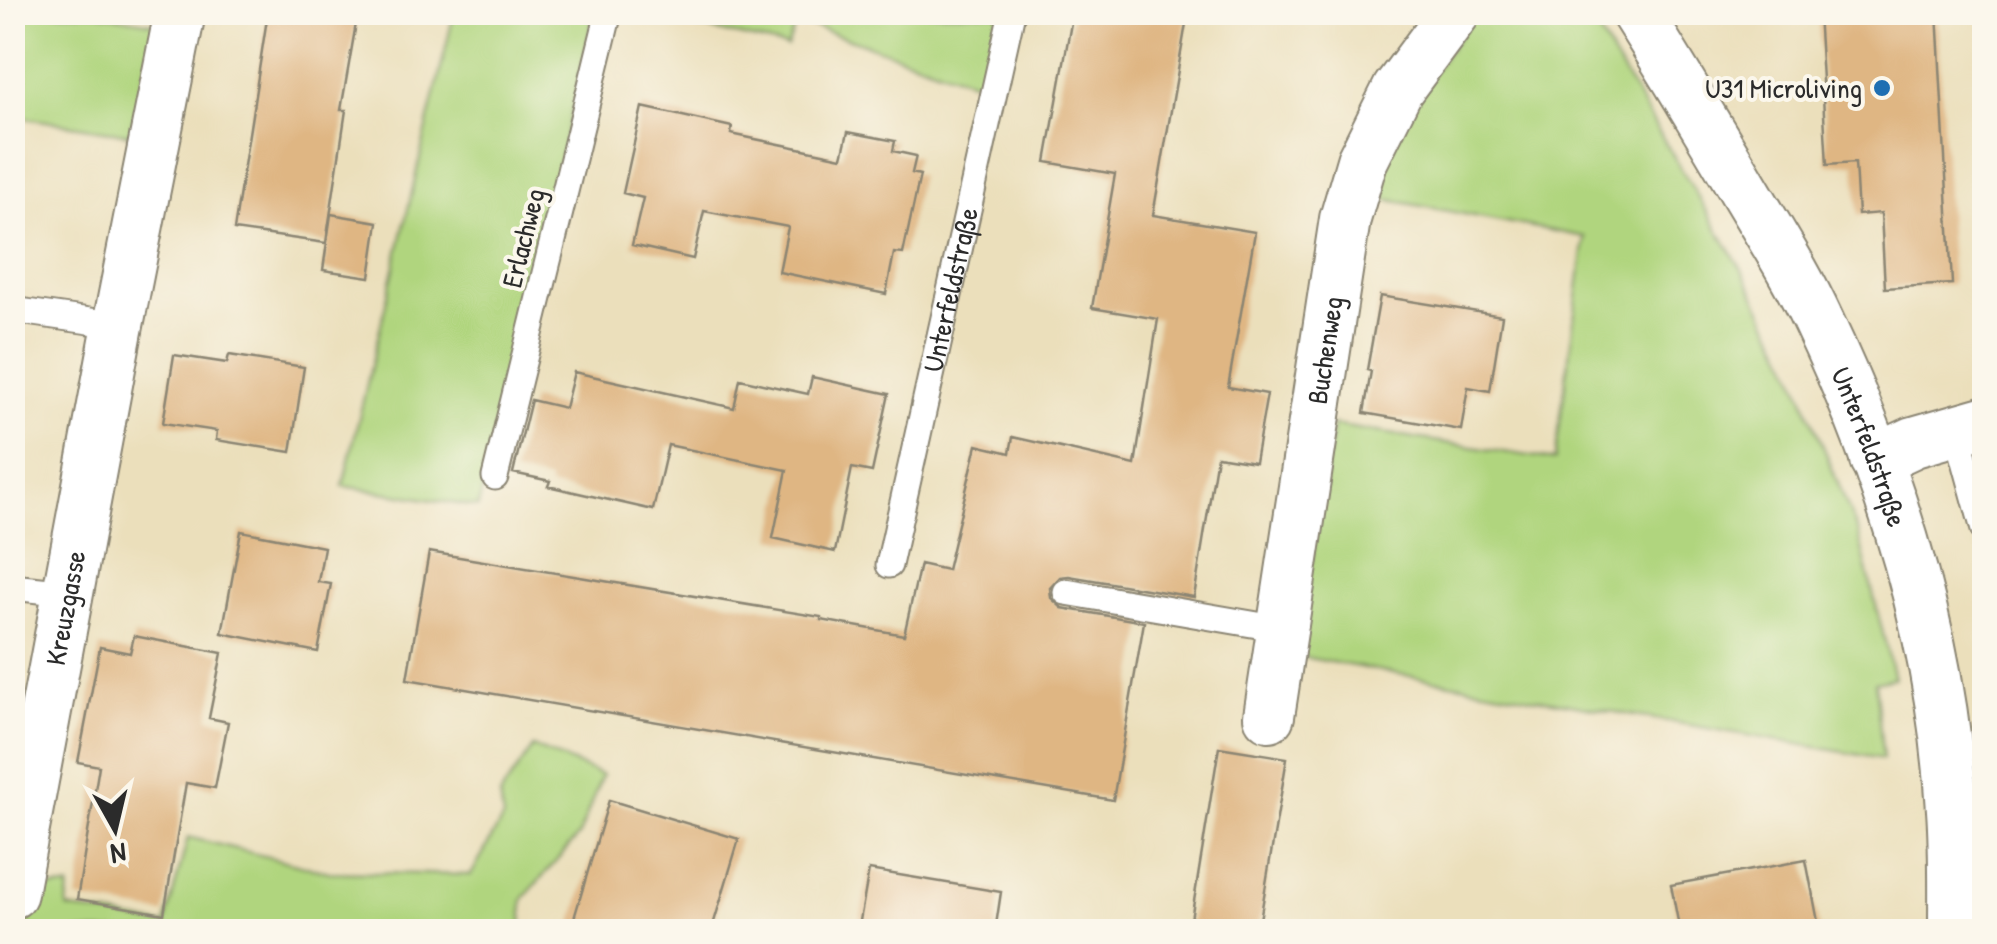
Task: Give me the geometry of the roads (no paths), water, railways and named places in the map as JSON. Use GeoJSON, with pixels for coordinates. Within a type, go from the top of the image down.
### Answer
{"type":"FeatureCollection","features":[{"type":"Feature","properties":{"kind":"street","name":"Kreuzgasse"},"geometry":{"type":"LineString","coordinates":[[12,893],[18,831],[68,594],[180,12]]}},
{"type":"Feature","properties":{"kind":"street","name":"Buchenweg"},"geometry":{"type":"LineString","coordinates":[[1268,716],[1345,218],[1362,161],[1398,89],[1455,12]]}},
{"type":"Feature","properties":{"kind":"street","name":"Unterfeldstraße"},"geometry":{"type":"LineString","coordinates":[[1636,12],[1816,316],[1875,460],[1906,550],[1939,695],[1952,809],[1954,932]]}},
{"type":"Feature","properties":{"kind":"street"},"geometry":{"type":"LineString","coordinates":[[1875,460],[1970,425]]}},
{"type":"Feature","properties":{"kind":"lane","name":"Erlachweg"},"geometry":{"type":"LineString","coordinates":[[496,478],[608,12]]}},
{"type":"Feature","properties":{"kind":"lane","name":"Unterfeldstraße"},"geometry":{"type":"LineString","coordinates":[[889,565],[1012,12]]}},
{"type":"Feature","properties":{"kind":"lane"},"geometry":{"type":"LineString","coordinates":[[12,310],[118,325]]}},
{"type":"Feature","properties":{"kind":"lane"},"geometry":{"type":"LineString","coordinates":[[1970,425],[1984,530]]}},
{"type":"Feature","properties":{"kind":"lane"},"geometry":{"type":"LineString","coordinates":[[12,587],[68,594]]}},
{"type":"Feature","properties":{"kind":"lane"},"geometry":{"type":"LineString","coordinates":[[1066,592],[1281,629]]}},
{"type":"Feature","properties":{"kind":"place","name":"U31 Microliving"},"geometry":{"type":"Point","coordinates":[1882,88]}}]}
